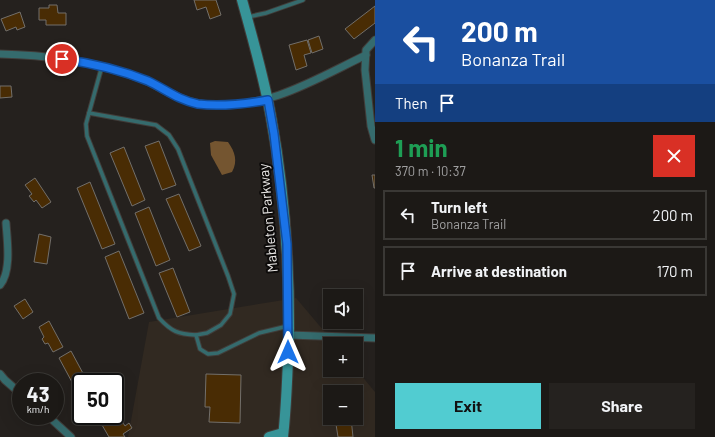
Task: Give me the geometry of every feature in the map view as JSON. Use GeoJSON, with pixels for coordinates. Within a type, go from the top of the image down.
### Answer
{"type":"FeatureCollection","features":[{"type":"Feature","properties":{"kind":"main road","name":"Mableton Parkway"},"geometry":{"type":"LineString","coordinates":[[242,0],[268,100],[274,134],[287,244],[289,331],[283,435]]}},
{"type":"Feature","properties":{"kind":"main road"},"geometry":{"type":"LineString","coordinates":[[269,437],[283,435]]}},
{"type":"Feature","properties":{"kind":"street"},"geometry":{"type":"LineString","coordinates":[[375,40],[366,50],[365,70],[370,126],[375,140]]}},
{"type":"Feature","properties":{"kind":"street"},"geometry":{"type":"LineString","coordinates":[[0,54],[75,60],[102,66],[149,82],[172,95],[196,103],[222,105],[268,100],[290,92],[366,56]]}},
{"type":"Feature","properties":{"kind":"street"},"geometry":{"type":"LineString","coordinates":[[0,285],[7,265],[8,252],[6,223]]}},
{"type":"Feature","properties":{"kind":"street"},"geometry":{"type":"LineString","coordinates":[[289,331],[375,338]]}},
{"type":"Feature","properties":{"kind":"street"},"geometry":{"type":"LineString","coordinates":[[0,374],[12,386]]}},
{"type":"Feature","properties":{"kind":"street"},"geometry":{"type":"LineString","coordinates":[[58,425],[71,437]]}},
{"type":"Feature","properties":{"kind":"lane"},"geometry":{"type":"LineString","coordinates":[[247,18],[303,0]]}},
{"type":"Feature","properties":{"kind":"lane"},"geometry":{"type":"LineString","coordinates":[[89,113],[156,125],[169,135],[178,149],[234,294],[230,314],[221,325],[207,333],[196,335],[182,334],[168,328],[159,318],[87,136],[86,124],[89,113],[102,66]]}},
{"type":"Feature","properties":{"kind":"lane"},"geometry":{"type":"LineString","coordinates":[[196,335],[200,349],[208,354],[218,353],[259,333],[289,331]]}},
{"type":"Feature","properties":{"kind":"shaded area"},"geometry":{"type":"Polygon","coordinates":[[[215,141],[228,142],[235,157],[235,164],[232,172],[222,175],[211,155],[210,143],[215,141]]]}},
{"type":"Feature","properties":{"kind":"shaded area"},"geometry":{"type":"Polygon","coordinates":[[[296,298],[329,337],[323,337],[323,377],[363,377],[375,392],[375,437],[128,437],[149,322],[296,298]]]}},
{"type":"Feature","properties":{"kind":"building"},"geometry":{"type":"Polygon","coordinates":[[[194,0],[216,0],[221,15],[210,19],[206,7],[197,10],[194,0]]]}},
{"type":"Feature","properties":{"kind":"building"},"geometry":{"type":"Polygon","coordinates":[[[49,5],[57,5],[58,13],[66,13],[66,25],[46,25],[46,20],[39,20],[39,8],[49,8],[49,5]]]}},
{"type":"Feature","properties":{"kind":"building"},"geometry":{"type":"Polygon","coordinates":[[[375,6],[375,23],[354,39],[345,29],[375,6]]]}},
{"type":"Feature","properties":{"kind":"building"},"geometry":{"type":"Polygon","coordinates":[[[20,12],[25,27],[17,30],[16,27],[6,31],[1,19],[20,12]]]}},
{"type":"Feature","properties":{"kind":"building"},"geometry":{"type":"Polygon","coordinates":[[[319,36],[323,49],[312,53],[308,40],[319,36]]]}},
{"type":"Feature","properties":{"kind":"building"},"geometry":{"type":"Polygon","coordinates":[[[307,40],[311,53],[304,55],[307,66],[296,70],[289,45],[307,40]]]}},
{"type":"Feature","properties":{"kind":"building"},"geometry":{"type":"Polygon","coordinates":[[[0,86],[11,86],[12,97],[0,98],[0,86]]]}},
{"type":"Feature","properties":{"kind":"building"},"geometry":{"type":"Polygon","coordinates":[[[159,141],[176,185],[162,190],[145,146],[159,141]]]}},
{"type":"Feature","properties":{"kind":"building"},"geometry":{"type":"Polygon","coordinates":[[[124,147],[145,200],[132,206],[110,153],[124,147]]]}},
{"type":"Feature","properties":{"kind":"building"},"geometry":{"type":"Polygon","coordinates":[[[372,175],[375,175],[375,188],[374,188],[372,175]]]}},
{"type":"Feature","properties":{"kind":"building"},"geometry":{"type":"Polygon","coordinates":[[[35,178],[51,202],[42,208],[36,200],[34,202],[29,196],[32,194],[25,185],[35,178]]]}},
{"type":"Feature","properties":{"kind":"building"},"geometry":{"type":"Polygon","coordinates":[[[90,182],[115,244],[102,249],[77,188],[90,182]]]}},
{"type":"Feature","properties":{"kind":"building"},"geometry":{"type":"Polygon","coordinates":[[[179,194],[201,246],[189,251],[166,199],[179,194]]]}},
{"type":"Feature","properties":{"kind":"building"},"geometry":{"type":"Polygon","coordinates":[[[149,207],[170,260],[156,266],[135,213],[149,207]]]}},
{"type":"Feature","properties":{"kind":"building"},"geometry":{"type":"Polygon","coordinates":[[[39,234],[51,237],[47,264],[34,262],[39,234]]]}},
{"type":"Feature","properties":{"kind":"building"},"geometry":{"type":"Polygon","coordinates":[[[119,251],[144,313],[129,319],[105,257],[119,251]]]}},
{"type":"Feature","properties":{"kind":"building"},"geometry":{"type":"Polygon","coordinates":[[[173,268],[190,312],[177,317],[159,273],[173,268]]]}},
{"type":"Feature","properties":{"kind":"building"},"geometry":{"type":"Polygon","coordinates":[[[25,299],[33,312],[23,319],[14,306],[25,299]]]}},
{"type":"Feature","properties":{"kind":"building"},"geometry":{"type":"Polygon","coordinates":[[[49,321],[63,347],[53,352],[48,343],[45,344],[42,339],[44,337],[39,327],[49,321]]]}},
{"type":"Feature","properties":{"kind":"building"},"geometry":{"type":"Polygon","coordinates":[[[71,351],[83,373],[72,373],[72,382],[59,358],[71,351]]]}},
{"type":"Feature","properties":{"kind":"building"},"geometry":{"type":"Polygon","coordinates":[[[206,374],[241,375],[240,423],[209,422],[210,407],[205,407],[206,374]]]}},
{"type":"Feature","properties":{"kind":"building"},"geometry":{"type":"Polygon","coordinates":[[[129,423],[132,428],[123,434],[125,437],[109,437],[102,425],[124,424],[125,426],[129,423]]]}},
{"type":"Feature","properties":{"kind":"building"},"geometry":{"type":"Polygon","coordinates":[[[336,425],[352,425],[353,437],[338,437],[336,425]]]}},
{"type":"Feature","properties":{"kind":"route"},"geometry":{"type":"LineString","coordinates":[[62,59],[75,60],[102,66],[125,73],[149,82],[172,95],[196,103],[222,105],[268,100],[274,134],[287,244],[289,304],[288,352]]}}]}
